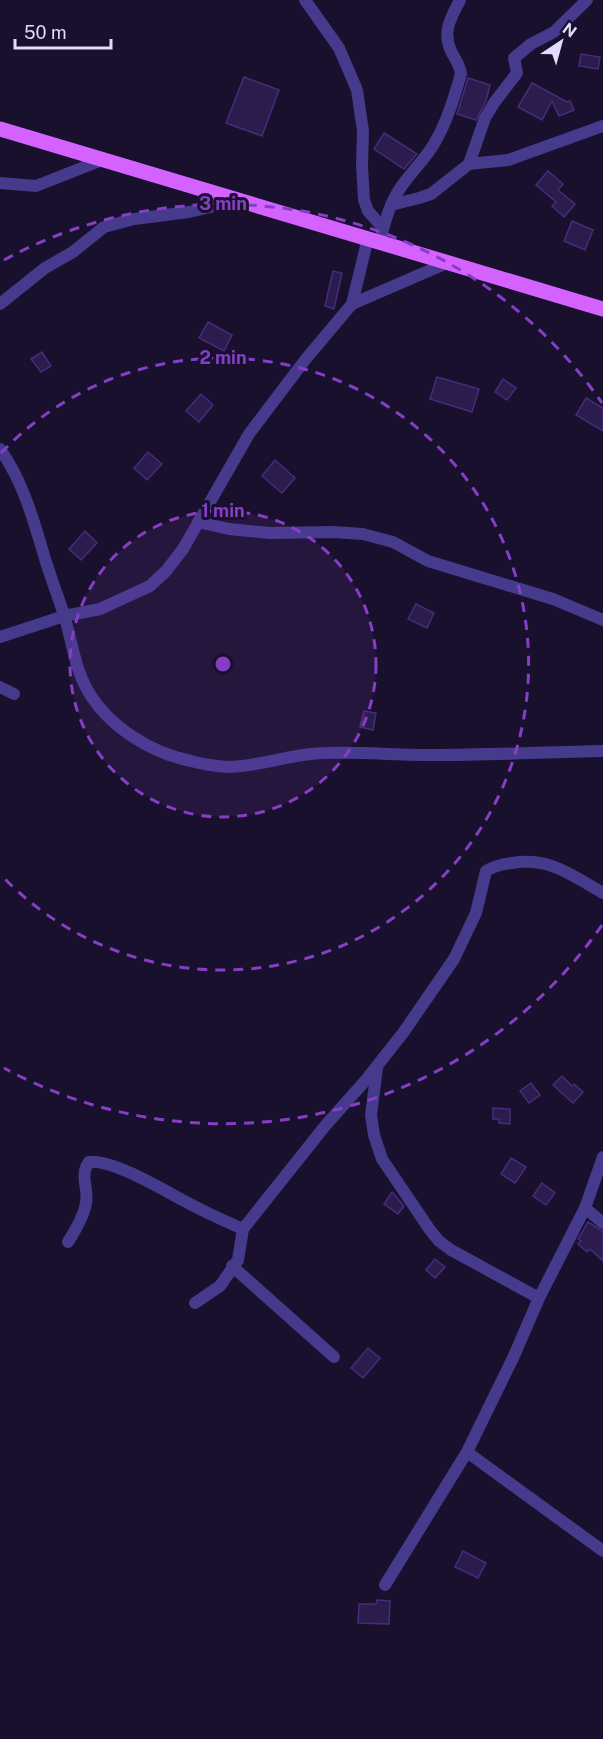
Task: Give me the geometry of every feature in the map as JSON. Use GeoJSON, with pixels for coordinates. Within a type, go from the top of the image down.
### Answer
{"type":"FeatureCollection","features":[{"type":"Feature","properties":{"kind":"main road"},"geometry":{"type":"LineString","coordinates":[[0,129],[240,200],[377,236],[447,262],[603,309]]}},
{"type":"Feature","properties":{"kind":"street"},"geometry":{"type":"LineString","coordinates":[[304,0],[339,48],[357,90],[363,131],[364,200],[377,236]]}},
{"type":"Feature","properties":{"kind":"street"},"geometry":{"type":"LineString","coordinates":[[0,637],[64,616],[100,609],[150,586],[166,571],[183,549],[249,434],[305,360],[352,304],[377,236],[396,195],[443,129],[461,74],[449,46],[447,29],[448,21],[460,0]]}},
{"type":"Feature","properties":{"kind":"street"},"geometry":{"type":"LineString","coordinates":[[469,164],[485,118],[494,102],[517,73],[514,58],[531,44],[555,32],[587,0]]}},
{"type":"Feature","properties":{"kind":"street"},"geometry":{"type":"LineString","coordinates":[[391,205],[430,194],[469,164],[508,160],[603,126]]}},
{"type":"Feature","properties":{"kind":"street"},"geometry":{"type":"LineString","coordinates":[[0,183],[36,186],[102,160]]}},
{"type":"Feature","properties":{"kind":"street"},"geometry":{"type":"LineString","coordinates":[[0,304],[45,268],[73,252],[105,227],[134,219],[189,212],[240,200]]}},
{"type":"Feature","properties":{"kind":"street"},"geometry":{"type":"LineString","coordinates":[[352,304],[447,262]]}},
{"type":"Feature","properties":{"kind":"street"},"geometry":{"type":"LineString","coordinates":[[0,449],[16,474],[29,506],[80,673],[99,707],[117,725],[150,746],[188,761],[226,767],[299,754],[436,755],[603,751]]}},
{"type":"Feature","properties":{"kind":"street"},"geometry":{"type":"LineString","coordinates":[[198,522],[229,529],[269,533],[333,532],[370,536],[393,542],[428,561],[553,598],[603,620]]}},
{"type":"Feature","properties":{"kind":"street"},"geometry":{"type":"LineString","coordinates":[[0,687],[14,694]]}},
{"type":"Feature","properties":{"kind":"street"},"geometry":{"type":"LineString","coordinates":[[195,1303],[220,1286],[238,1260],[243,1229],[325,1126],[378,1065],[454,959],[476,913],[486,871],[495,866],[537,861],[559,869],[603,893]]}},
{"type":"Feature","properties":{"kind":"street"},"geometry":{"type":"LineString","coordinates":[[378,1065],[371,1115],[374,1134],[382,1159],[414,1208],[440,1241],[451,1250],[539,1298]]}},
{"type":"Feature","properties":{"kind":"street"},"geometry":{"type":"LineString","coordinates":[[385,1585],[467,1452],[513,1358],[539,1298],[585,1208],[603,1157]]}},
{"type":"Feature","properties":{"kind":"street"},"geometry":{"type":"LineString","coordinates":[[68,1242],[86,1202],[85,1170],[89,1162],[93,1161],[146,1180],[195,1207],[243,1229]]}},
{"type":"Feature","properties":{"kind":"street"},"geometry":{"type":"LineString","coordinates":[[585,1208],[603,1223]]}},
{"type":"Feature","properties":{"kind":"street"},"geometry":{"type":"LineString","coordinates":[[232,1266],[334,1357]]}},
{"type":"Feature","properties":{"kind":"street"},"geometry":{"type":"LineString","coordinates":[[467,1452],[603,1551]]}},
{"type":"Feature","properties":{"kind":"building"},"geometry":{"type":"Polygon","coordinates":[[[581,54],[600,57],[598,69],[579,66],[581,54]]]}},
{"type":"Feature","properties":{"kind":"building"},"geometry":{"type":"Polygon","coordinates":[[[244,77],[279,90],[262,136],[226,123],[244,77]]]}},
{"type":"Feature","properties":{"kind":"building"},"geometry":{"type":"Polygon","coordinates":[[[468,78],[490,85],[486,101],[476,120],[457,114],[468,78]]]}},
{"type":"Feature","properties":{"kind":"building"},"geometry":{"type":"Polygon","coordinates":[[[532,83],[567,102],[570,101],[574,110],[559,116],[552,101],[542,120],[518,107],[532,83]]]}},
{"type":"Feature","properties":{"kind":"building"},"geometry":{"type":"Polygon","coordinates":[[[384,133],[417,154],[404,169],[374,149],[384,133]]]}},
{"type":"Feature","properties":{"kind":"building"},"geometry":{"type":"Polygon","coordinates":[[[548,171],[563,184],[558,190],[575,204],[564,217],[552,206],[556,202],[536,185],[548,171]]]}},
{"type":"Feature","properties":{"kind":"building"},"geometry":{"type":"Polygon","coordinates":[[[572,221],[593,230],[585,250],[564,241],[572,221]]]}},
{"type":"Feature","properties":{"kind":"building"},"geometry":{"type":"Polygon","coordinates":[[[333,271],[342,273],[334,309],[325,306],[333,271]]]}},
{"type":"Feature","properties":{"kind":"building"},"geometry":{"type":"Polygon","coordinates":[[[208,322],[232,335],[224,351],[199,338],[208,322]]]}},
{"type":"Feature","properties":{"kind":"building"},"geometry":{"type":"Polygon","coordinates":[[[42,352],[51,366],[41,372],[31,359],[42,352]]]}},
{"type":"Feature","properties":{"kind":"building"},"geometry":{"type":"Polygon","coordinates":[[[437,377],[479,389],[472,412],[430,399],[437,377]]]}},
{"type":"Feature","properties":{"kind":"building"},"geometry":{"type":"Polygon","coordinates":[[[503,379],[516,388],[507,400],[495,392],[503,379]]]}},
{"type":"Feature","properties":{"kind":"building"},"geometry":{"type":"Polygon","coordinates":[[[201,394],[213,405],[199,422],[186,411],[201,394]]]}},
{"type":"Feature","properties":{"kind":"building"},"geometry":{"type":"Polygon","coordinates":[[[586,398],[603,408],[603,431],[576,415],[586,398]]]}},
{"type":"Feature","properties":{"kind":"building"},"geometry":{"type":"Polygon","coordinates":[[[148,452],[162,464],[147,480],[134,468],[148,452]]]}},
{"type":"Feature","properties":{"kind":"building"},"geometry":{"type":"Polygon","coordinates":[[[275,460],[295,478],[282,493],[262,476],[275,460]]]}},
{"type":"Feature","properties":{"kind":"building"},"geometry":{"type":"Polygon","coordinates":[[[85,531],[97,543],[81,560],[69,549],[85,531]]]}},
{"type":"Feature","properties":{"kind":"building"},"geometry":{"type":"Polygon","coordinates":[[[416,604],[434,613],[427,628],[408,619],[416,604]]]}},
{"type":"Feature","properties":{"kind":"building"},"geometry":{"type":"Polygon","coordinates":[[[364,711],[376,713],[373,730],[360,727],[364,711]]]}},
{"type":"Feature","properties":{"kind":"building"},"geometry":{"type":"Polygon","coordinates":[[[562,1076],[572,1086],[574,1084],[583,1092],[573,1103],[553,1085],[562,1076]]]}},
{"type":"Feature","properties":{"kind":"building"},"geometry":{"type":"Polygon","coordinates":[[[531,1083],[540,1095],[529,1103],[520,1091],[531,1083]]]}},
{"type":"Feature","properties":{"kind":"building"},"geometry":{"type":"Polygon","coordinates":[[[493,1108],[510,1109],[510,1124],[499,1123],[499,1119],[493,1119],[493,1108]]]}},
{"type":"Feature","properties":{"kind":"building"},"geometry":{"type":"Polygon","coordinates":[[[511,1158],[526,1167],[515,1183],[501,1174],[511,1158]]]}},
{"type":"Feature","properties":{"kind":"building"},"geometry":{"type":"Polygon","coordinates":[[[542,1183],[555,1193],[546,1205],[533,1196],[542,1183]]]}},
{"type":"Feature","properties":{"kind":"building"},"geometry":{"type":"Polygon","coordinates":[[[392,1192],[404,1206],[398,1214],[384,1204],[392,1192]]]}},
{"type":"Feature","properties":{"kind":"building"},"geometry":{"type":"Polygon","coordinates":[[[588,1222],[603,1231],[603,1261],[590,1249],[587,1252],[578,1244],[581,1241],[578,1239],[588,1222]]]}},
{"type":"Feature","properties":{"kind":"building"},"geometry":{"type":"Polygon","coordinates":[[[435,1259],[445,1267],[435,1278],[426,1270],[435,1259]]]}},
{"type":"Feature","properties":{"kind":"building"},"geometry":{"type":"Polygon","coordinates":[[[368,1348],[380,1358],[363,1378],[351,1368],[368,1348]]]}},
{"type":"Feature","properties":{"kind":"building"},"geometry":{"type":"Polygon","coordinates":[[[463,1551],[486,1563],[478,1578],[455,1567],[463,1551]]]}},
{"type":"Feature","properties":{"kind":"building"},"geometry":{"type":"Polygon","coordinates":[[[377,1600],[390,1601],[389,1624],[358,1623],[359,1604],[376,1604],[377,1600]]]}}]}
